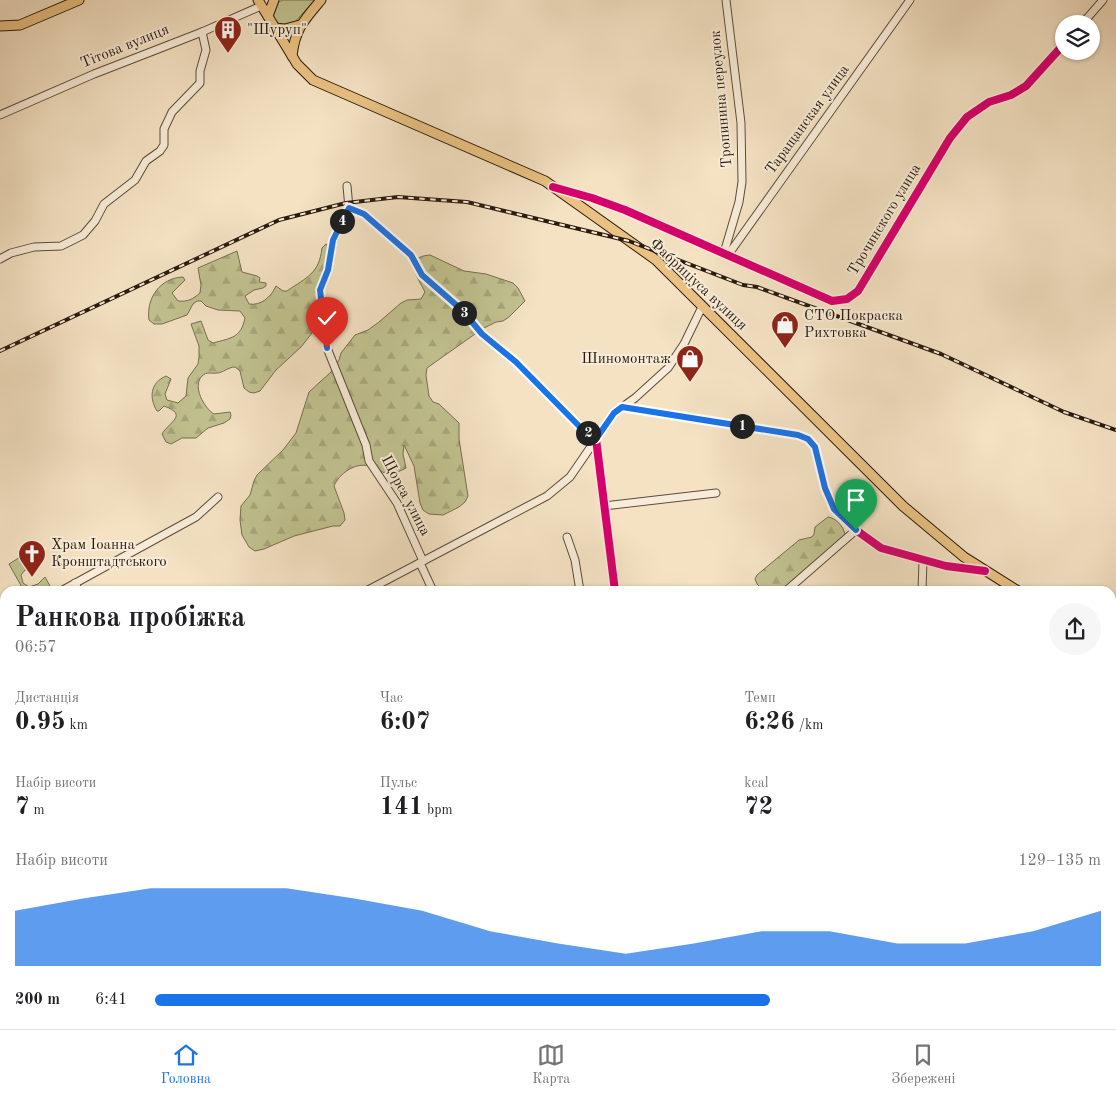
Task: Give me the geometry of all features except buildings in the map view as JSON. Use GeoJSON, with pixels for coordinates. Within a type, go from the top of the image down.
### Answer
{"type":"FeatureCollection","features":[{"type":"Feature","properties":{"kind":"main road"},"geometry":{"type":"LineString","coordinates":[[0,26],[20,25],[80,0]]}},
{"type":"Feature","properties":{"kind":"main road"},"geometry":{"type":"LineString","coordinates":[[268,16],[274,0]]}},
{"type":"Feature","properties":{"kind":"main road"},"geometry":{"type":"LineString","coordinates":[[292,56],[293,40],[300,25],[321,0]]}},
{"type":"Feature","properties":{"kind":"main road","name":"Фабриціуса вулиця"},"geometry":{"type":"LineString","coordinates":[[260,3],[297,64],[313,80],[545,181],[656,260],[903,506],[964,557],[1010,586]]}},
{"type":"Feature","properties":{"kind":"main road"},"geometry":{"type":"LineString","coordinates":[[274,28],[285,29],[300,25]]}},
{"type":"Feature","properties":{"kind":"street","name":"Тропинина переулок"},"geometry":{"type":"LineString","coordinates":[[726,0],[741,123],[742,182],[726,254]]}},
{"type":"Feature","properties":{"kind":"street","name":"Таращанская улица"},"geometry":{"type":"LineString","coordinates":[[726,254],[910,0]]}},
{"type":"Feature","properties":{"kind":"street"},"geometry":{"type":"LineString","coordinates":[[1090,15],[1103,0]]}},
{"type":"Feature","properties":{"kind":"street","name":"Тітова вулиця"},"geometry":{"type":"LineString","coordinates":[[0,115],[94,74],[202,32],[260,3]]}},
{"type":"Feature","properties":{"kind":"street"},"geometry":{"type":"LineString","coordinates":[[0,259],[34,246],[61,246],[83,235],[95,221],[104,204],[129,185],[146,162],[160,152],[164,145],[166,122],[172,112],[200,83],[200,70],[206,50],[202,32]]}},
{"type":"Feature","properties":{"kind":"street","name":"Трочинского улица"},"geometry":{"type":"LineString","coordinates":[[553,187],[625,210],[832,301],[847,299],[858,291],[950,138],[967,117],[989,102],[1011,95],[1026,86],[1055,54]]}},
{"type":"Feature","properties":{"kind":"street"},"geometry":{"type":"LineString","coordinates":[[347,186],[349,208],[364,214],[411,255],[422,275],[462,310],[482,334],[516,362],[581,428],[596,439],[614,586]]}},
{"type":"Feature","properties":{"kind":"street","name":"Щорса улица"},"geometry":{"type":"LineString","coordinates":[[349,208],[333,240],[328,270],[320,290],[327,348],[366,445],[369,461],[397,503],[431,586]]}},
{"type":"Feature","properties":{"kind":"street"},"geometry":{"type":"LineString","coordinates":[[376,586],[547,496],[570,476],[614,413],[635,398],[668,368],[684,344],[702,306]]}},
{"type":"Feature","properties":{"kind":"street"},"geometry":{"type":"LineString","coordinates":[[622,407],[798,435],[808,439],[815,447],[825,488],[834,509],[856,530],[881,548],[946,566],[985,571]]}},
{"type":"Feature","properties":{"kind":"street"},"geometry":{"type":"LineString","coordinates":[[604,506],[716,492]]}},
{"type":"Feature","properties":{"kind":"street"},"geometry":{"type":"LineString","coordinates":[[70,586],[196,517],[218,497]]}},
{"type":"Feature","properties":{"kind":"street"},"geometry":{"type":"LineString","coordinates":[[792,586],[856,530]]}},
{"type":"Feature","properties":{"kind":"street"},"geometry":{"type":"LineString","coordinates":[[566,537],[575,560],[579,586]]}},
{"type":"Feature","properties":{"kind":"street"},"geometry":{"type":"LineString","coordinates":[[922,586],[923,560]]}},
{"type":"Feature","properties":{"kind":"green space"},"geometry":{"type":"Polygon","coordinates":[[[283,0],[315,0],[293,24],[279,25],[272,15],[278,2],[283,0]]]}},
{"type":"Feature","properties":{"kind":"green space"},"geometry":{"type":"Polygon","coordinates":[[[326,244],[329,245],[326,268],[317,288],[319,317],[316,328],[301,347],[276,370],[260,391],[254,393],[244,388],[240,371],[235,367],[219,373],[204,374],[199,380],[198,385],[203,402],[214,414],[230,412],[230,419],[208,428],[196,438],[182,438],[171,444],[166,442],[162,434],[175,419],[175,412],[164,406],[157,411],[154,406],[152,391],[157,383],[166,376],[171,379],[165,394],[167,400],[178,403],[186,396],[188,378],[198,364],[199,357],[199,346],[191,324],[201,321],[208,340],[213,343],[230,338],[238,333],[245,318],[240,311],[218,310],[206,306],[201,301],[197,301],[193,304],[187,315],[162,324],[154,324],[149,320],[149,312],[152,297],[156,291],[168,281],[183,277],[185,280],[172,293],[178,301],[193,298],[200,293],[201,285],[198,268],[237,251],[242,272],[257,276],[260,278],[259,282],[266,283],[266,286],[263,288],[254,290],[245,296],[249,304],[258,304],[271,294],[276,286],[283,291],[287,291],[311,274],[318,264],[322,248],[326,244]]]}},
{"type":"Feature","properties":{"kind":"green space"},"geometry":{"type":"Polygon","coordinates":[[[430,255],[464,271],[486,274],[513,283],[525,301],[509,317],[482,329],[427,368],[429,396],[433,402],[439,404],[459,423],[459,439],[468,496],[465,502],[443,515],[429,514],[423,510],[420,503],[414,466],[404,445],[403,454],[406,468],[391,474],[364,465],[353,467],[336,482],[334,486],[345,520],[340,526],[294,536],[255,551],[249,547],[242,535],[240,520],[241,506],[250,495],[257,475],[283,450],[296,433],[309,392],[331,372],[341,353],[355,335],[368,330],[401,303],[407,300],[421,299],[425,292],[416,275],[414,264],[421,257],[430,255]]]}},
{"type":"Feature","properties":{"kind":"green space"},"geometry":{"type":"Polygon","coordinates":[[[828,517],[839,523],[845,535],[789,586],[759,586],[755,579],[757,575],[799,540],[812,537],[815,527],[828,517]]]}},
{"type":"Feature","properties":{"kind":"green space"},"geometry":{"type":"Polygon","coordinates":[[[25,554],[30,564],[32,563],[36,569],[25,570],[21,575],[23,583],[28,586],[21,586],[9,564],[25,554]]]}},
{"type":"Feature","properties":{"kind":"green space"},"geometry":{"type":"Polygon","coordinates":[[[45,577],[50,586],[32,586],[38,584],[45,577]]]}},
{"type":"Feature","properties":{"kind":"railway"},"geometry":{"type":"LineString","coordinates":[[0,351],[279,220],[346,203],[398,197],[467,202],[629,241],[743,285],[757,287],[941,354],[1064,412],[1116,430]]}},
{"type":"Feature","properties":{"kind":"cycle path"},"geometry":{"type":"LineString","coordinates":[[553,187],[625,210],[832,301],[847,299],[858,291],[950,138],[967,117],[989,102],[1011,95],[1026,86],[1055,54]]}},
{"type":"Feature","properties":{"kind":"cycle path"},"geometry":{"type":"LineString","coordinates":[[349,208],[364,215],[411,255],[422,275],[462,310],[482,334],[516,362],[581,428],[596,439],[614,586]]}},
{"type":"Feature","properties":{"kind":"cycle path"},"geometry":{"type":"LineString","coordinates":[[622,407],[798,435],[808,439],[815,447],[825,488],[834,509],[856,530],[881,548],[946,566],[985,571]]}},
{"type":"Feature","properties":{"kind":"place","name":"\"Шуруп\""},"geometry":{"type":"Point","coordinates":[228,54]}},
{"type":"Feature","properties":{"kind":"place","name":"СТО Покраска Рихтовка"},"geometry":{"type":"Point","coordinates":[785,349]}},
{"type":"Feature","properties":{"kind":"place","name":"Шиномонтаж"},"geometry":{"type":"Point","coordinates":[690,383]}},
{"type":"Feature","properties":{"kind":"place","name":"Храм Іоанна Кронштадтського"},"geometry":{"type":"Point","coordinates":[32,578]}},
{"type":"Feature","properties":{"kind":"route"},"geometry":{"type":"LineString","coordinates":[[327,348],[320,290],[328,270],[333,240],[349,208],[364,214],[411,255],[422,275],[462,310],[482,334],[516,362],[581,428],[596,439],[614,413],[622,407],[798,435],[808,439],[815,447],[825,488],[834,509],[856,530]]}}]}
